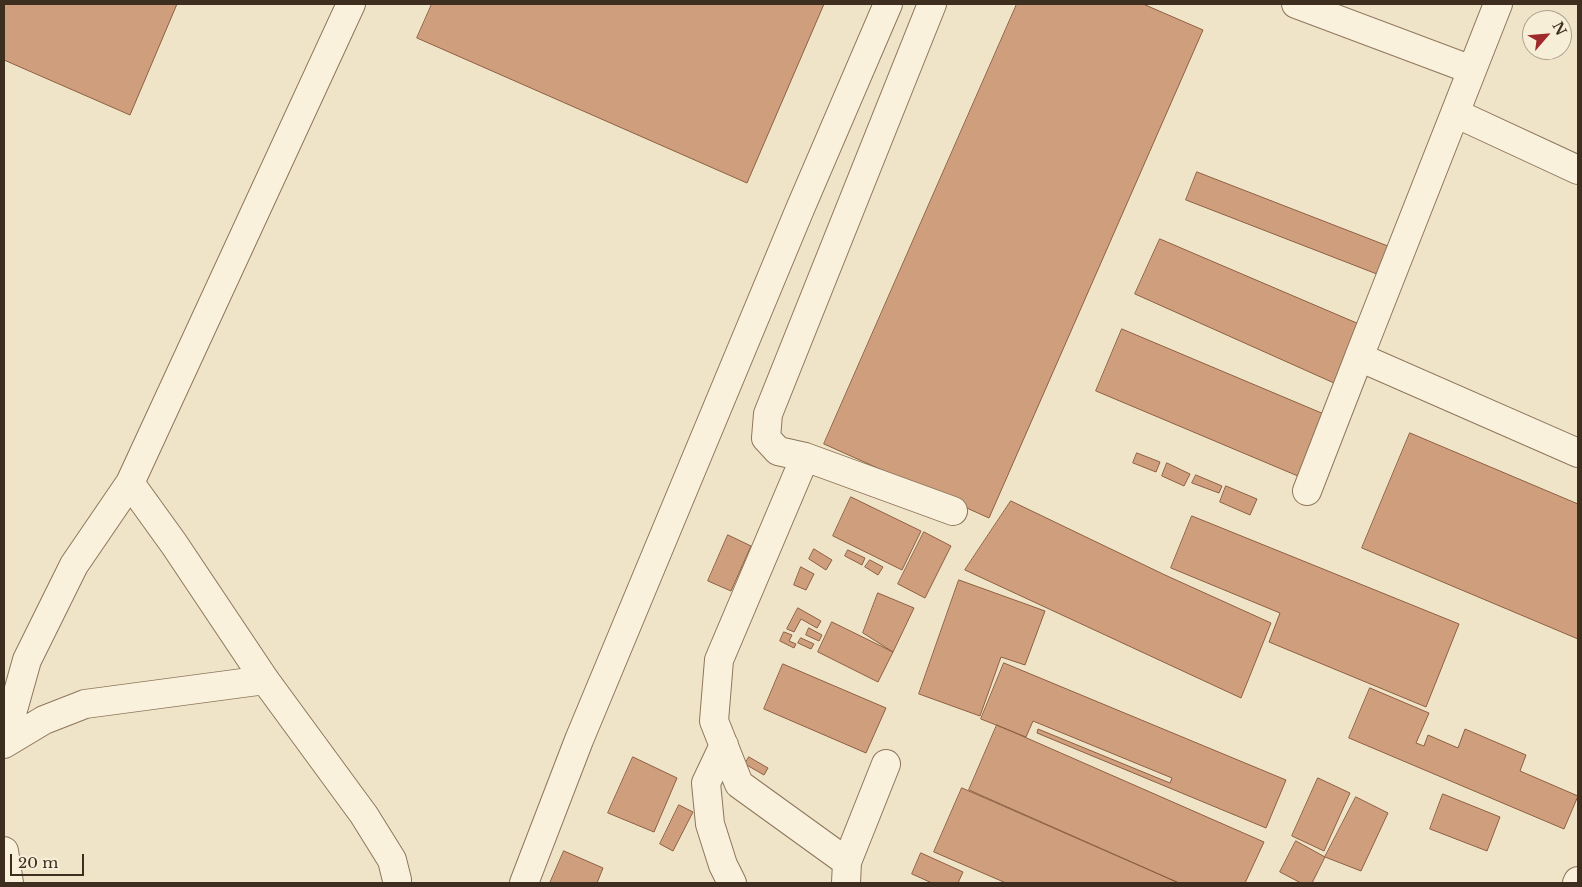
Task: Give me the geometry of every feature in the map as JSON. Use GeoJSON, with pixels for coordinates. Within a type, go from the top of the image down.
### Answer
{"type":"FeatureCollection","features":[{"type":"Feature","properties":{"kind":"street"},"geometry":{"type":"LineString","coordinates":[[4,743],[27,660],[74,565],[130,483],[351,4]]}},
{"type":"Feature","properties":{"kind":"street"},"geometry":{"type":"LineString","coordinates":[[524,883],[578,740],[800,209],[888,4]]}},
{"type":"Feature","properties":{"kind":"street"},"geometry":{"type":"LineString","coordinates":[[932,4],[768,414],[766,438],[778,451],[805,457],[953,511]]}},
{"type":"Feature","properties":{"kind":"street"},"geometry":{"type":"LineString","coordinates":[[1296,4],[1472,70]]}},
{"type":"Feature","properties":{"kind":"street"},"geometry":{"type":"LineString","coordinates":[[1307,491],[1498,4]]}},
{"type":"Feature","properties":{"kind":"street"},"geometry":{"type":"LineString","coordinates":[[1455,113],[1578,170]]}},
{"type":"Feature","properties":{"kind":"street"},"geometry":{"type":"LineString","coordinates":[[1360,357],[1578,453]]}},
{"type":"Feature","properties":{"kind":"street"},"geometry":{"type":"LineString","coordinates":[[805,457],[719,660],[714,721],[739,784],[846,873],[886,764]]}},
{"type":"Feature","properties":{"kind":"street"},"geometry":{"type":"LineString","coordinates":[[130,483],[174,544],[265,680],[364,815],[392,860],[397,883]]}},
{"type":"Feature","properties":{"kind":"street"},"geometry":{"type":"LineString","coordinates":[[4,743],[44,720],[85,704],[265,680]]}},
{"type":"Feature","properties":{"kind":"street"},"geometry":{"type":"LineString","coordinates":[[724,745],[706,783],[710,824],[723,865],[732,883]]}},
{"type":"Feature","properties":{"kind":"street"},"geometry":{"type":"LineString","coordinates":[[4,851],[9,883]]}},
{"type":"Feature","properties":{"kind":"building"},"geometry":{"type":"Polygon","coordinates":[[[4,4],[177,4],[130,115],[4,60],[4,4]]]}},
{"type":"Feature","properties":{"kind":"building"},"geometry":{"type":"Polygon","coordinates":[[[432,4],[824,4],[747,183],[417,38],[432,4]]]}},
{"type":"Feature","properties":{"kind":"building"},"geometry":{"type":"Polygon","coordinates":[[[1017,4],[1143,4],[1203,30],[989,518],[824,444],[1017,4]]]}},
{"type":"Feature","properties":{"kind":"building"},"geometry":{"type":"Polygon","coordinates":[[[1197,172],[1393,248],[1382,276],[1186,200],[1197,172]]]}},
{"type":"Feature","properties":{"kind":"building"},"geometry":{"type":"Polygon","coordinates":[[[1160,239],[1359,324],[1334,383],[1135,294],[1160,239]]]}},
{"type":"Feature","properties":{"kind":"building"},"geometry":{"type":"Polygon","coordinates":[[[1122,329],[1331,417],[1305,479],[1096,391],[1122,329]]]}},
{"type":"Feature","properties":{"kind":"building"},"geometry":{"type":"Polygon","coordinates":[[[1410,433],[1578,504],[1578,639],[1362,548],[1410,433]]]}},
{"type":"Feature","properties":{"kind":"building"},"geometry":{"type":"Polygon","coordinates":[[[1137,453],[1160,462],[1156,472],[1133,463],[1137,453]]]}},
{"type":"Feature","properties":{"kind":"building"},"geometry":{"type":"Polygon","coordinates":[[[1167,463],[1190,474],[1184,486],[1162,476],[1167,463]]]}},
{"type":"Feature","properties":{"kind":"building"},"geometry":{"type":"Polygon","coordinates":[[[1196,475],[1222,486],[1219,493],[1192,483],[1196,475]]]}},
{"type":"Feature","properties":{"kind":"building"},"geometry":{"type":"Polygon","coordinates":[[[1226,486],[1257,499],[1250,515],[1220,502],[1226,486]]]}},
{"type":"Feature","properties":{"kind":"building"},"geometry":{"type":"Polygon","coordinates":[[[851,497],[921,531],[902,570],[833,536],[851,497]]]}},
{"type":"Feature","properties":{"kind":"building"},"geometry":{"type":"Polygon","coordinates":[[[1011,501],[1165,575],[1271,623],[1241,698],[965,570],[1011,501]]]}},
{"type":"Feature","properties":{"kind":"building"},"geometry":{"type":"Polygon","coordinates":[[[1192,516],[1459,624],[1426,707],[1269,642],[1280,613],[1171,568],[1192,516]]]}},
{"type":"Feature","properties":{"kind":"building"},"geometry":{"type":"Polygon","coordinates":[[[924,532],[951,546],[925,598],[898,584],[924,532]]]}},
{"type":"Feature","properties":{"kind":"building"},"geometry":{"type":"Polygon","coordinates":[[[728,535],[751,546],[731,591],[708,581],[728,535]]]}},
{"type":"Feature","properties":{"kind":"building"},"geometry":{"type":"Polygon","coordinates":[[[814,549],[832,560],[826,570],[809,559],[814,549]]]}},
{"type":"Feature","properties":{"kind":"building"},"geometry":{"type":"Polygon","coordinates":[[[848,550],[865,558],[862,565],[845,556],[848,550]]]}},
{"type":"Feature","properties":{"kind":"building"},"geometry":{"type":"Polygon","coordinates":[[[870,560],[883,567],[878,575],[865,567],[870,560]]]}},
{"type":"Feature","properties":{"kind":"building"},"geometry":{"type":"Polygon","coordinates":[[[801,567],[814,574],[806,590],[794,585],[801,567]]]}},
{"type":"Feature","properties":{"kind":"building"},"geometry":{"type":"Polygon","coordinates":[[[959,580],[1045,611],[1025,665],[1001,657],[980,716],[919,694],[959,580]]]}},
{"type":"Feature","properties":{"kind":"building"},"geometry":{"type":"Polygon","coordinates":[[[878,593],[914,608],[893,652],[863,633],[878,593]]]}},
{"type":"Feature","properties":{"kind":"building"},"geometry":{"type":"Polygon","coordinates":[[[798,608],[821,621],[817,628],[801,619],[794,632],[787,629],[798,608]]]}},
{"type":"Feature","properties":{"kind":"building"},"geometry":{"type":"Polygon","coordinates":[[[832,622],[893,652],[878,682],[818,652],[832,622]]]}},
{"type":"Feature","properties":{"kind":"building"},"geometry":{"type":"Polygon","coordinates":[[[809,628],[822,635],[819,641],[806,635],[809,628]]]}},
{"type":"Feature","properties":{"kind":"building"},"geometry":{"type":"Polygon","coordinates":[[[784,632],[792,635],[789,641],[796,644],[794,648],[780,641],[784,632]]]}},
{"type":"Feature","properties":{"kind":"building"},"geometry":{"type":"Polygon","coordinates":[[[801,638],[814,644],[811,649],[798,643],[801,638]]]}},
{"type":"Feature","properties":{"kind":"building"},"geometry":{"type":"Polygon","coordinates":[[[1004,663],[1286,780],[1266,828],[1037,733],[1038,729],[1170,783],[1172,778],[1033,721],[1026,737],[981,719],[1004,663]]]}},
{"type":"Feature","properties":{"kind":"building"},"geometry":{"type":"Polygon","coordinates":[[[783,664],[886,708],[866,753],[764,709],[783,664]]]}},
{"type":"Feature","properties":{"kind":"building"},"geometry":{"type":"Polygon","coordinates":[[[1370,688],[1429,713],[1416,743],[1424,746],[1428,735],[1458,748],[1465,729],[1526,755],[1520,771],[1578,796],[1564,829],[1349,738],[1370,688]]]}},
{"type":"Feature","properties":{"kind":"building"},"geometry":{"type":"Polygon","coordinates":[[[997,725],[1264,842],[1245,883],[1179,883],[969,790],[997,725]]]}},
{"type":"Feature","properties":{"kind":"building"},"geometry":{"type":"Polygon","coordinates":[[[633,757],[677,778],[654,832],[608,813],[633,757]]]}},
{"type":"Feature","properties":{"kind":"building"},"geometry":{"type":"Polygon","coordinates":[[[749,757],[768,768],[764,775],[745,764],[749,757]]]}},
{"type":"Feature","properties":{"kind":"building"},"geometry":{"type":"Polygon","coordinates":[[[1318,778],[1350,793],[1324,851],[1292,836],[1318,778]]]}},
{"type":"Feature","properties":{"kind":"building"},"geometry":{"type":"Polygon","coordinates":[[[962,788],[1179,883],[1006,883],[934,852],[962,788]]]}},
{"type":"Feature","properties":{"kind":"building"},"geometry":{"type":"Polygon","coordinates":[[[1443,794],[1500,817],[1487,851],[1430,829],[1443,794]]]}},
{"type":"Feature","properties":{"kind":"building"},"geometry":{"type":"Polygon","coordinates":[[[1356,797],[1388,813],[1361,871],[1325,857],[1356,797]]]}},
{"type":"Feature","properties":{"kind":"building"},"geometry":{"type":"Polygon","coordinates":[[[679,805],[693,812],[673,851],[660,844],[679,805]]]}},
{"type":"Feature","properties":{"kind":"building"},"geometry":{"type":"Polygon","coordinates":[[[1296,841],[1325,857],[1312,883],[1301,883],[1280,872],[1296,841]]]}},
{"type":"Feature","properties":{"kind":"building"},"geometry":{"type":"Polygon","coordinates":[[[564,851],[603,868],[597,883],[550,883],[564,851]]]}},
{"type":"Feature","properties":{"kind":"building"},"geometry":{"type":"Polygon","coordinates":[[[921,853],[963,872],[958,883],[932,883],[912,874],[921,853]]]}}]}
